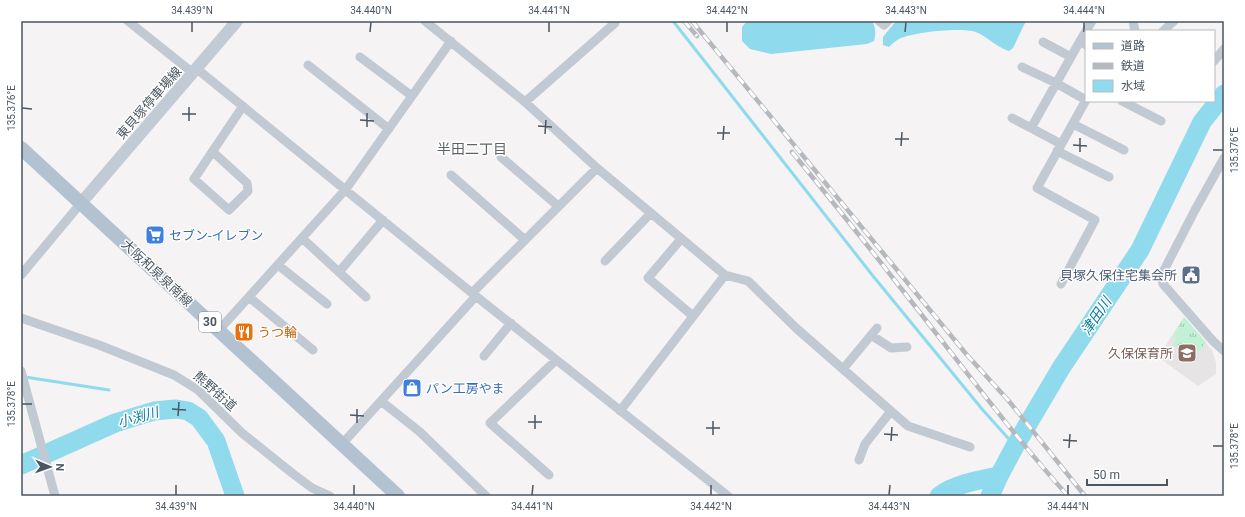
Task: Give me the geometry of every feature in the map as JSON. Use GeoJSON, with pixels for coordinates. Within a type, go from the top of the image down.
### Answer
{"type":"FeatureCollection","features":[{"type":"Feature","properties":{"kind":"main road","name":"東貝塚停車場線"},"geometry":{"type":"LineString","coordinates":[[81,203],[237,21]]}},
{"type":"Feature","properties":{"kind":"main road","name":"大阪和泉泉南線"},"geometry":{"type":"LineString","coordinates":[[21,148],[398,496]]}},
{"type":"Feature","properties":{"kind":"street"},"geometry":{"type":"LineString","coordinates":[[425,21],[525,102],[597,168],[725,275],[748,281],[796,328],[908,426],[970,447]]}},
{"type":"Feature","properties":{"kind":"street"},"geometry":{"type":"LineString","coordinates":[[879,21],[884,25],[888,21]]}},
{"type":"Feature","properties":{"kind":"street"},"geometry":{"type":"LineString","coordinates":[[1164,30],[1174,21]]}},
{"type":"Feature","properties":{"kind":"street"},"geometry":{"type":"LineString","coordinates":[[525,102],[615,22]]}},
{"type":"Feature","properties":{"kind":"street"},"geometry":{"type":"LineString","coordinates":[[133,23],[243,106],[556,360],[728,496]]}},
{"type":"Feature","properties":{"kind":"street"},"geometry":{"type":"LineString","coordinates":[[219,330],[346,190],[451,41]]}},
{"type":"Feature","properties":{"kind":"street"},"geometry":{"type":"LineString","coordinates":[[1043,42],[1071,56]]}},
{"type":"Feature","properties":{"kind":"street"},"geometry":{"type":"LineString","coordinates":[[1031,128],[1071,56],[1083,43]]}},
{"type":"Feature","properties":{"kind":"street"},"geometry":{"type":"LineString","coordinates":[[1215,60],[1224,49]]}},
{"type":"Feature","properties":{"kind":"street"},"geometry":{"type":"LineString","coordinates":[[360,57],[412,96]]}},
{"type":"Feature","properties":{"kind":"street"},"geometry":{"type":"LineString","coordinates":[[308,65],[389,129]]}},
{"type":"Feature","properties":{"kind":"street"},"geometry":{"type":"LineString","coordinates":[[1022,67],[1085,99]]}},
{"type":"Feature","properties":{"kind":"street"},"geometry":{"type":"LineString","coordinates":[[1061,284],[1095,220],[1037,188],[1085,102]]}},
{"type":"Feature","properties":{"kind":"street"},"geometry":{"type":"LineString","coordinates":[[1124,102],[1161,121]]}},
{"type":"Feature","properties":{"kind":"street"},"geometry":{"type":"LineString","coordinates":[[213,152],[247,183],[248,191],[229,210],[194,179],[243,106]]}},
{"type":"Feature","properties":{"kind":"street"},"geometry":{"type":"LineString","coordinates":[[1012,118],[1031,128],[1059,148],[1109,177]]}},
{"type":"Feature","properties":{"kind":"street"},"geometry":{"type":"LineString","coordinates":[[1072,124],[1124,150]]}},
{"type":"Feature","properties":{"kind":"street"},"geometry":{"type":"LineString","coordinates":[[501,157],[558,206]]}},
{"type":"Feature","properties":{"kind":"street"},"geometry":{"type":"LineString","coordinates":[[1224,158],[1161,276],[1163,284],[1213,341],[1224,351]]}},
{"type":"Feature","properties":{"kind":"street"},"geometry":{"type":"LineString","coordinates":[[342,444],[474,294],[558,206],[597,168]]}},
{"type":"Feature","properties":{"kind":"street"},"geometry":{"type":"LineString","coordinates":[[451,175],[525,240]]}},
{"type":"Feature","properties":{"kind":"street"},"geometry":{"type":"LineString","coordinates":[[21,274],[81,203]]}},
{"type":"Feature","properties":{"kind":"street"},"geometry":{"type":"LineString","coordinates":[[605,261],[651,213]]}},
{"type":"Feature","properties":{"kind":"street"},"geometry":{"type":"LineString","coordinates":[[338,272],[383,220]]}},
{"type":"Feature","properties":{"kind":"street"},"geometry":{"type":"LineString","coordinates":[[302,238],[366,298]]}},
{"type":"Feature","properties":{"kind":"street"},"geometry":{"type":"LineString","coordinates":[[681,239],[648,278],[693,316]]}},
{"type":"Feature","properties":{"kind":"street"},"geometry":{"type":"LineString","coordinates":[[278,265],[327,304]]}},
{"type":"Feature","properties":{"kind":"street"},"geometry":{"type":"LineString","coordinates":[[620,411],[725,275]]}},
{"type":"Feature","properties":{"kind":"street"},"geometry":{"type":"LineString","coordinates":[[249,297],[313,350]]}},
{"type":"Feature","properties":{"kind":"street","name":"熊野街道"},"geometry":{"type":"LineString","coordinates":[[21,318],[98,345],[174,375],[198,390],[242,433],[292,473],[312,488],[330,496]]}},
{"type":"Feature","properties":{"kind":"street"},"geometry":{"type":"LineString","coordinates":[[484,356],[511,323]]}},
{"type":"Feature","properties":{"kind":"street"},"geometry":{"type":"LineString","coordinates":[[843,369],[874,331],[891,348],[907,347]]}},
{"type":"Feature","properties":{"kind":"street"},"geometry":{"type":"LineString","coordinates":[[548,475],[490,423],[556,360]]}},
{"type":"Feature","properties":{"kind":"street"},"geometry":{"type":"LineString","coordinates":[[22,376],[54,494]]}},
{"type":"Feature","properties":{"kind":"street"},"geometry":{"type":"LineString","coordinates":[[381,401],[420,432],[486,496]]}},
{"type":"Feature","properties":{"kind":"street"},"geometry":{"type":"LineString","coordinates":[[858,460],[865,444],[891,411]]}},
{"type":"Feature","properties":{"kind":"shaded area","name":"久保保育所"},"geometry":{"type":"Polygon","coordinates":[[[1184,317],[1212,350],[1216,363],[1216,374],[1198,386],[1158,357],[1184,317]]]}},
{"type":"Feature","properties":{"kind":"green space"},"geometry":{"type":"Polygon","coordinates":[[[1184,317],[1206,342],[1194,358],[1190,358],[1173,345],[1176,340],[1172,337],[1184,317]]]}},
{"type":"Feature","properties":{"kind":"water"},"geometry":{"type":"Polygon","coordinates":[[[747,21],[872,21],[875,28],[875,35],[874,41],[867,44],[771,54],[750,49],[742,41],[742,27],[747,21]]]}},
{"type":"Feature","properties":{"kind":"water"},"geometry":{"type":"Polygon","coordinates":[[[896,21],[1026,21],[1013,48],[1009,51],[976,32],[960,30],[915,34],[899,39],[889,47],[883,45],[883,37],[896,21]]]}},
{"type":"Feature","properties":{"kind":"waterway"},"geometry":{"type":"LineString","coordinates":[[673,21],[873,276],[982,409],[1015,446]]}},
{"type":"Feature","properties":{"kind":"waterway","name":"津田川"},"geometry":{"type":"LineString","coordinates":[[990,496],[1015,446],[1061,368],[1140,250],[1202,122],[1224,94]]}},
{"type":"Feature","properties":{"kind":"waterway"},"geometry":{"type":"LineString","coordinates":[[25,377],[109,390]]}},
{"type":"Feature","properties":{"kind":"waterway","name":"小渕川"},"geometry":{"type":"LineString","coordinates":[[21,465],[115,423],[154,411],[176,409],[188,411],[199,418],[216,441],[235,496]]}},
{"type":"Feature","properties":{"kind":"waterway","name":"小渕川"},"geometry":{"type":"LineString","coordinates":[[939,496],[960,485],[999,476]]}},
{"type":"Feature","properties":{"kind":"railway"},"geometry":{"type":"LineString","coordinates":[[684,21],[697,36]]}},
{"type":"Feature","properties":{"kind":"railway"},"geometry":{"type":"LineString","coordinates":[[692,21],[967,355],[1008,400],[1085,496]]}},
{"type":"Feature","properties":{"kind":"railway"},"geometry":{"type":"LineString","coordinates":[[792,152],[1002,417],[1068,496]]}},
{"type":"Feature","properties":{"kind":"place","name":"セブン-イレブン"},"geometry":{"type":"Point","coordinates":[155,235]}},
{"type":"Feature","properties":{"kind":"place","name":"貝塚久保住宅集会所"},"geometry":{"type":"Point","coordinates":[1191,275]}},
{"type":"Feature","properties":{"kind":"place","name":"うつ輪"},"geometry":{"type":"Point","coordinates":[244,332]}},
{"type":"Feature","properties":{"kind":"place","name":"久保保育所"},"geometry":{"type":"Point","coordinates":[1187,353]}},
{"type":"Feature","properties":{"kind":"place","name":"パン工房やま"},"geometry":{"type":"Point","coordinates":[412,388]}},
{"type":"Feature","properties":{"kind":"district","name":"半田二丁目"},"geometry":{"type":"Point","coordinates":[472,149]}}]}
